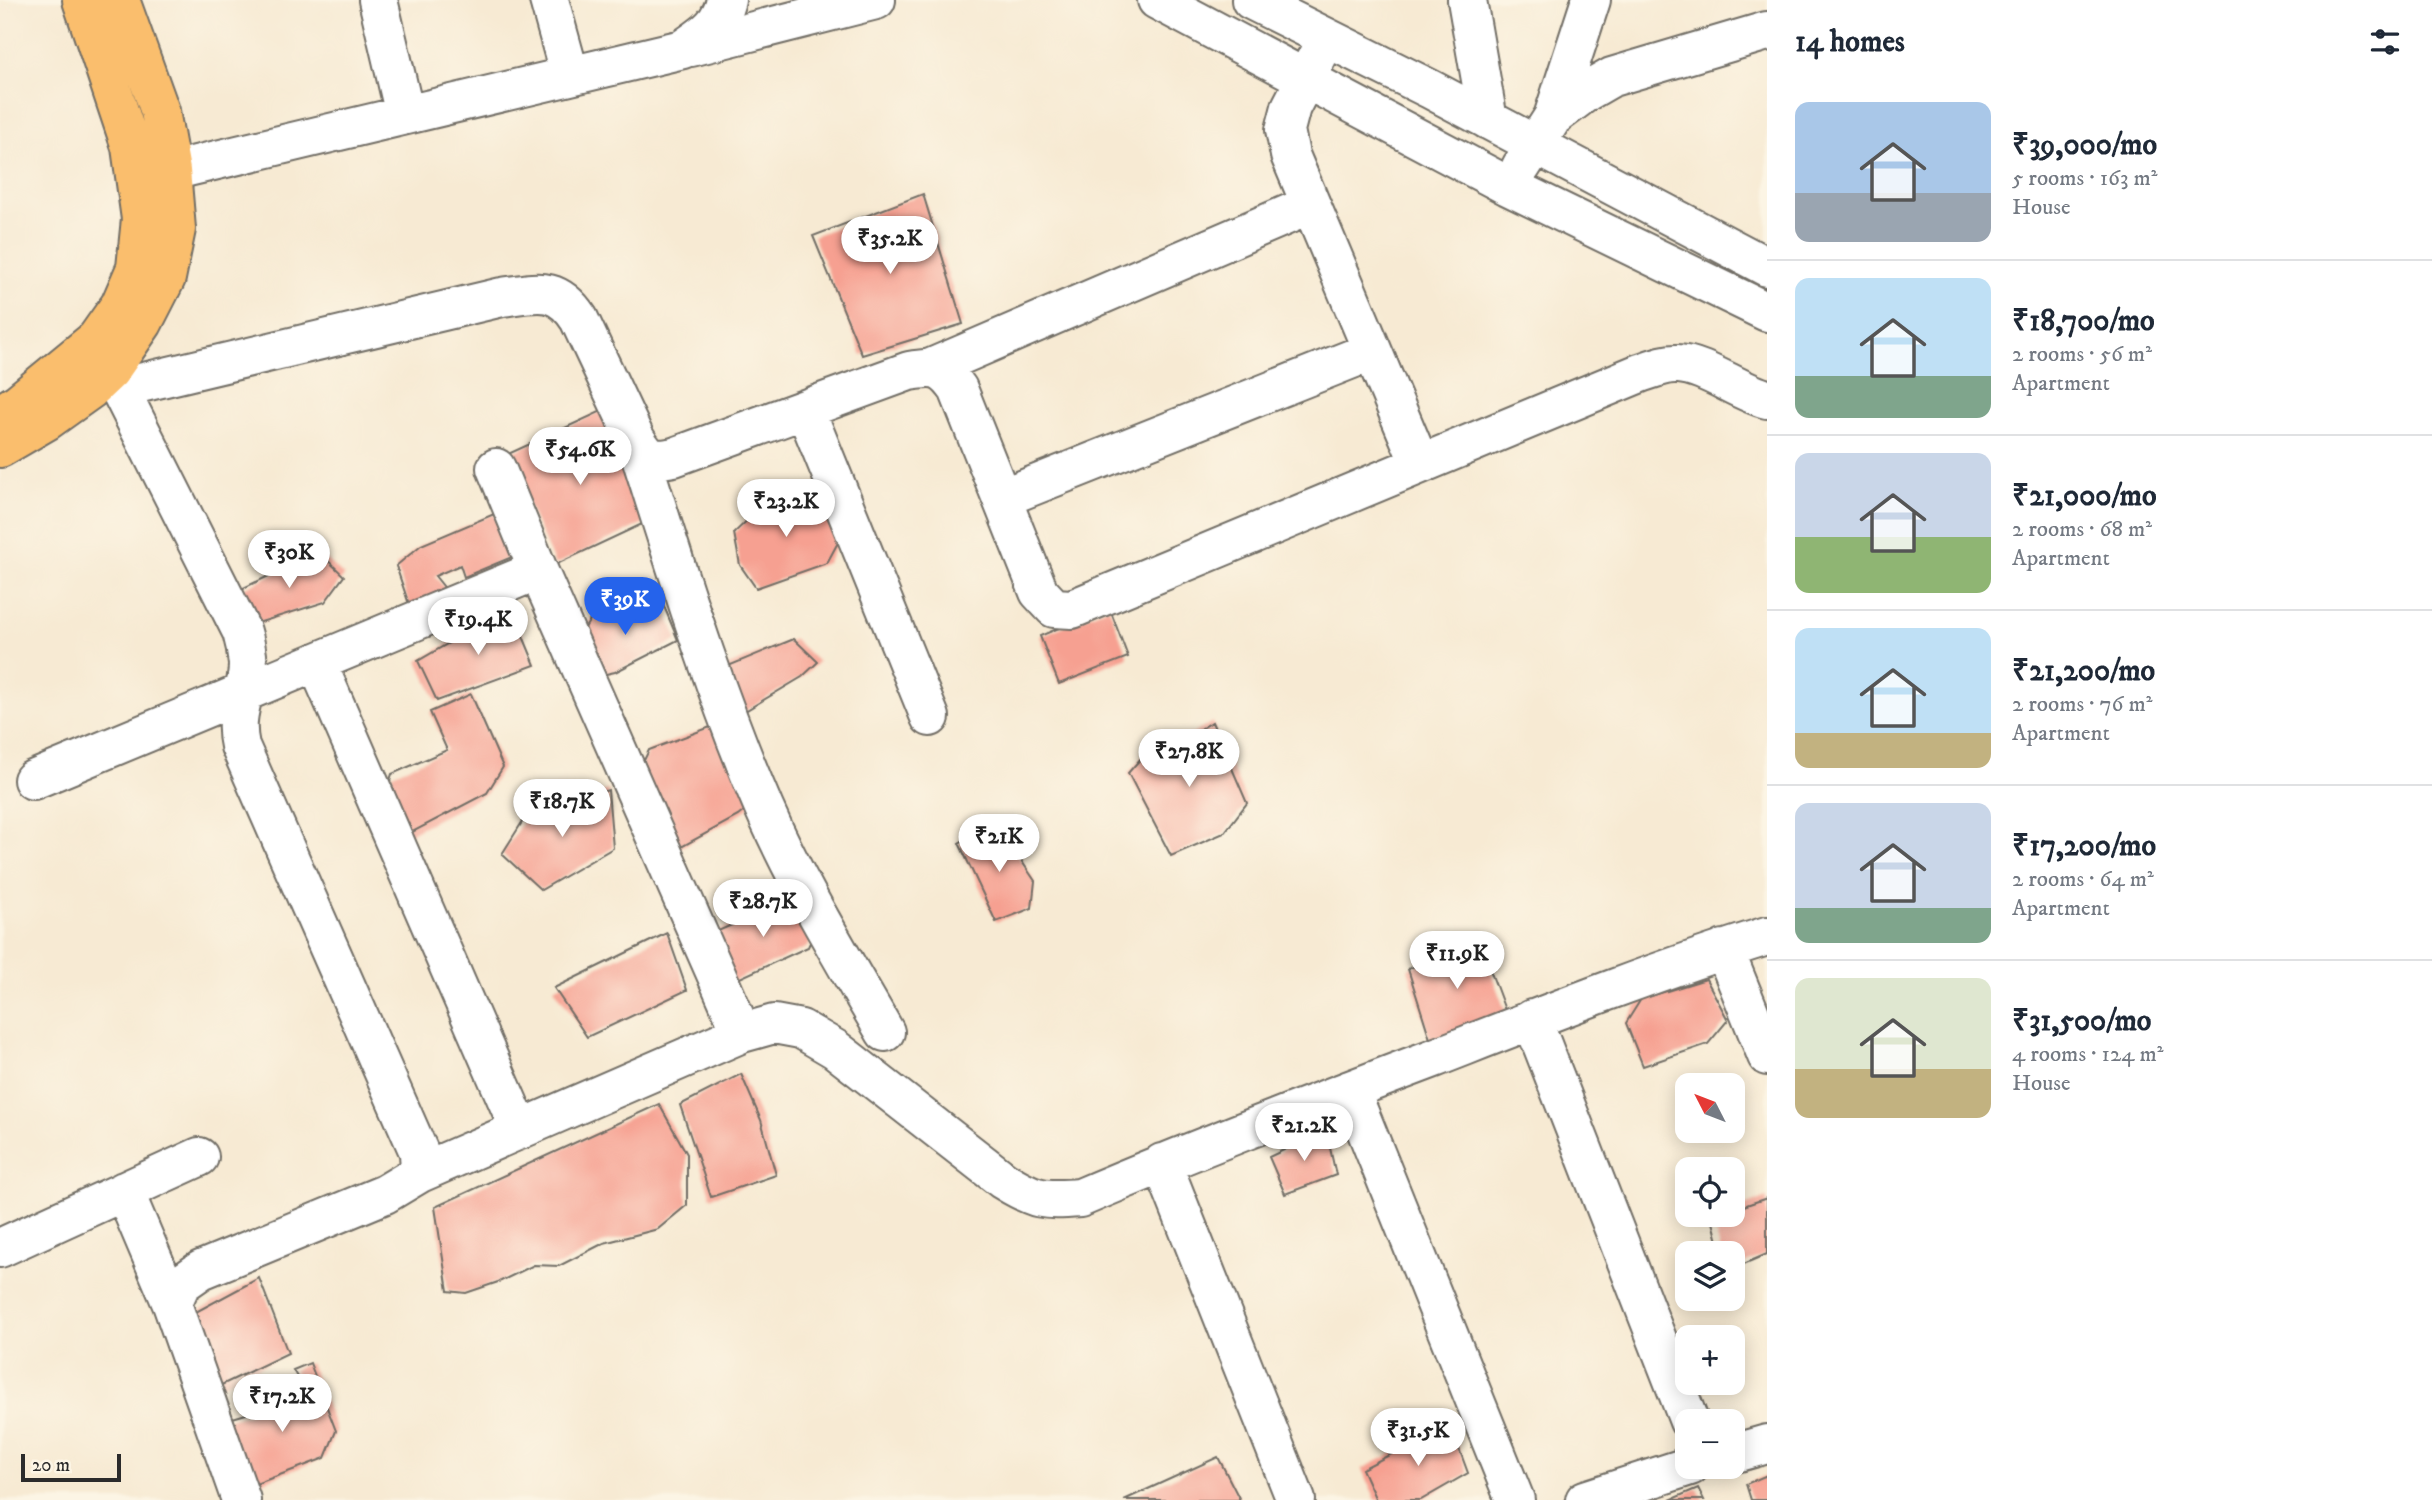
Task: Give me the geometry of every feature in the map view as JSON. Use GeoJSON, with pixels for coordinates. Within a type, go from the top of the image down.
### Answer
{"type":"FeatureCollection","features":[{"type":"Feature","properties":{"kind":"main road"},"geometry":{"type":"LineString","coordinates":[[82,0],[131,147],[141,219],[136,268],[120,305],[108,366]]}},
{"type":"Feature","properties":{"kind":"main road"},"geometry":{"type":"LineString","coordinates":[[0,448],[48,420],[90,390],[143,323],[166,278],[176,229],[171,171],[160,111],[120,0]]}},
{"type":"Feature","properties":{"kind":"main road"},"geometry":{"type":"LineString","coordinates":[[0,414],[18,403],[108,366]]}},
{"type":"Feature","properties":{"kind":"street"},"geometry":{"type":"LineString","coordinates":[[378,0],[405,115]]}},
{"type":"Feature","properties":{"kind":"street"},"geometry":{"type":"LineString","coordinates":[[549,0],[570,76]]}},
{"type":"Feature","properties":{"kind":"street"},"geometry":{"type":"LineString","coordinates":[[682,49],[721,18],[726,0]]}},
{"type":"Feature","properties":{"kind":"street"},"geometry":{"type":"LineString","coordinates":[[171,171],[876,0]]}},
{"type":"Feature","properties":{"kind":"street"},"geometry":{"type":"LineString","coordinates":[[1157,0],[1508,186],[1767,312]]}},
{"type":"Feature","properties":{"kind":"street"},"geometry":{"type":"LineString","coordinates":[[1466,0],[1488,120]]}},
{"type":"Feature","properties":{"kind":"street"},"geometry":{"type":"LineString","coordinates":[[1508,186],[1544,131],[1591,0]]}},
{"type":"Feature","properties":{"kind":"street"},"geometry":{"type":"LineString","coordinates":[[1275,5],[1328,38],[1488,120],[1544,131],[1767,267]]}},
{"type":"Feature","properties":{"kind":"street"},"geometry":{"type":"LineString","coordinates":[[1544,131],[1586,92],[1612,78],[1767,31]]}},
{"type":"Feature","properties":{"kind":"street"},"geometry":{"type":"LineString","coordinates":[[1328,38],[1305,78],[1284,130],[1290,155],[1310,205],[1420,464]]}},
{"type":"Feature","properties":{"kind":"street"},"geometry":{"type":"LineString","coordinates":[[635,439],[646,454],[659,460],[909,371],[931,368],[1310,205]]}},
{"type":"Feature","properties":{"kind":"street"},"geometry":{"type":"LineString","coordinates":[[420,1173],[419,1152],[240,746],[236,728],[248,667],[242,632],[108,366],[502,296],[533,292],[556,295],[568,302],[579,319],[635,439],[704,654],[765,810],[803,890],[885,1032]]}},
{"type":"Feature","properties":{"kind":"street"},"geometry":{"type":"LineString","coordinates":[[1002,498],[1372,351]]}},
{"type":"Feature","properties":{"kind":"street"},"geometry":{"type":"LineString","coordinates":[[931,368],[948,374],[958,389],[1039,592],[1054,608],[1072,608],[1640,373],[1677,364],[1693,366],[1733,387],[1767,400]]}},
{"type":"Feature","properties":{"kind":"street"},"geometry":{"type":"LineString","coordinates":[[805,409],[930,717]]}},
{"type":"Feature","properties":{"kind":"street"},"geometry":{"type":"LineString","coordinates":[[496,468],[538,570],[742,1033]]}},
{"type":"Feature","properties":{"kind":"street"},"geometry":{"type":"LineString","coordinates":[[33,780],[538,570]]}},
{"type":"Feature","properties":{"kind":"street"},"geometry":{"type":"LineString","coordinates":[[317,663],[520,1130]]}},
{"type":"Feature","properties":{"kind":"street"},"geometry":{"type":"LineString","coordinates":[[172,1304],[181,1284],[201,1270],[385,1194],[420,1173],[742,1033],[774,1024],[801,1029],[835,1049],[1003,1180],[1028,1196],[1052,1200],[1080,1198],[1162,1163],[1532,1020],[1724,949],[1767,936]]}},
{"type":"Feature","properties":{"kind":"street"},"geometry":{"type":"LineString","coordinates":[[1724,949],[1767,1056]]}},
{"type":"Feature","properties":{"kind":"street"},"geometry":{"type":"LineString","coordinates":[[1532,1020],[1684,1409]]}},
{"type":"Feature","properties":{"kind":"street"},"geometry":{"type":"LineString","coordinates":[[1350,1090],[1515,1500]]}},
{"type":"Feature","properties":{"kind":"street"},"geometry":{"type":"LineString","coordinates":[[0,1248],[198,1157]]}},
{"type":"Feature","properties":{"kind":"street"},"geometry":{"type":"LineString","coordinates":[[1162,1163],[1296,1500]]}},
{"type":"Feature","properties":{"kind":"street"},"geometry":{"type":"LineString","coordinates":[[124,1191],[172,1304],[241,1500]]}},
{"type":"Feature","properties":{"kind":"street"},"geometry":{"type":"LineString","coordinates":[[1745,1450],[1767,1444]]}},
{"type":"Feature","properties":{"kind":"street"},"geometry":{"type":"LineString","coordinates":[[1585,1500],[1675,1471]]}},
{"type":"Feature","properties":{"kind":"building"},"geometry":{"type":"Polygon","coordinates":[[[923,194],[963,324],[862,355],[813,236],[923,194]]]}},
{"type":"Feature","properties":{"kind":"building"},"geometry":{"type":"Polygon","coordinates":[[[606,409],[655,518],[555,565],[506,455],[606,409]]]}},
{"type":"Feature","properties":{"kind":"building"},"geometry":{"type":"Polygon","coordinates":[[[812,489],[842,535],[827,563],[756,588],[740,565],[734,533],[761,507],[812,489]]]}},
{"type":"Feature","properties":{"kind":"building"},"geometry":{"type":"Polygon","coordinates":[[[494,514],[512,557],[464,577],[460,565],[435,576],[451,596],[411,610],[396,566],[421,545],[494,514]]]}},
{"type":"Feature","properties":{"kind":"building"},"geometry":{"type":"Polygon","coordinates":[[[319,552],[344,576],[325,602],[248,626],[233,593],[319,552]]]}},
{"type":"Feature","properties":{"kind":"building"},"geometry":{"type":"Polygon","coordinates":[[[661,599],[678,640],[615,672],[592,677],[576,643],[591,618],[661,599]]]}},
{"type":"Feature","properties":{"kind":"building"},"geometry":{"type":"Polygon","coordinates":[[[511,607],[535,665],[437,701],[418,661],[511,607]]]}},
{"type":"Feature","properties":{"kind":"building"},"geometry":{"type":"Polygon","coordinates":[[[1109,607],[1128,657],[1059,684],[1040,636],[1109,607]]]}},
{"type":"Feature","properties":{"kind":"building"},"geometry":{"type":"Polygon","coordinates":[[[794,639],[818,662],[802,677],[735,717],[716,671],[794,639]]]}},
{"type":"Feature","properties":{"kind":"building"},"geometry":{"type":"Polygon","coordinates":[[[471,694],[503,767],[487,793],[401,838],[383,802],[392,774],[447,750],[430,712],[471,694]]]}},
{"type":"Feature","properties":{"kind":"building"},"geometry":{"type":"Polygon","coordinates":[[[1212,722],[1247,803],[1224,833],[1171,856],[1128,773],[1150,748],[1186,738],[1212,722]]]}},
{"type":"Feature","properties":{"kind":"building"},"geometry":{"type":"Polygon","coordinates":[[[721,723],[755,802],[738,816],[674,851],[636,777],[649,750],[721,723]]]}},
{"type":"Feature","properties":{"kind":"building"},"geometry":{"type":"Polygon","coordinates":[[[608,790],[613,848],[541,890],[502,854],[526,816],[608,790]]]}},
{"type":"Feature","properties":{"kind":"building"},"geometry":{"type":"Polygon","coordinates":[[[998,826],[1035,881],[1032,908],[996,922],[959,843],[985,828],[990,837],[998,826]]]}},
{"type":"Feature","properties":{"kind":"building"},"geometry":{"type":"Polygon","coordinates":[[[796,897],[817,927],[808,947],[729,983],[710,948],[718,931],[796,897]]]}},
{"type":"Feature","properties":{"kind":"building"},"geometry":{"type":"Polygon","coordinates":[[[667,933],[687,990],[587,1037],[554,988],[667,933]]]}},
{"type":"Feature","properties":{"kind":"building"},"geometry":{"type":"Polygon","coordinates":[[[1477,935],[1508,1018],[1431,1042],[1408,969],[1477,935]]]}},
{"type":"Feature","properties":{"kind":"building"},"geometry":{"type":"Polygon","coordinates":[[[1706,979],[1728,1020],[1708,1044],[1643,1066],[1626,1023],[1641,999],[1706,979]]]}},
{"type":"Feature","properties":{"kind":"building"},"geometry":{"type":"Polygon","coordinates":[[[741,1074],[761,1120],[776,1175],[711,1197],[680,1105],[741,1074]]]}},
{"type":"Feature","properties":{"kind":"building"},"geometry":{"type":"Polygon","coordinates":[[[659,1104],[687,1154],[687,1205],[658,1229],[604,1243],[559,1266],[534,1265],[501,1281],[466,1293],[448,1291],[435,1207],[659,1104]]]}},
{"type":"Feature","properties":{"kind":"building"},"geometry":{"type":"Polygon","coordinates":[[[1326,1130],[1336,1175],[1285,1194],[1269,1157],[1326,1130]]]}},
{"type":"Feature","properties":{"kind":"building"},"geometry":{"type":"Polygon","coordinates":[[[1767,1198],[1767,1254],[1745,1263],[1745,1241],[1718,1241],[1714,1227],[1745,1227],[1745,1206],[1767,1198]]]}},
{"type":"Feature","properties":{"kind":"building"},"geometry":{"type":"Polygon","coordinates":[[[259,1278],[288,1353],[211,1390],[192,1314],[259,1278]]]}},
{"type":"Feature","properties":{"kind":"building"},"geometry":{"type":"Polygon","coordinates":[[[310,1363],[336,1431],[325,1458],[245,1488],[219,1422],[294,1400],[302,1386],[293,1370],[310,1363]]]}},
{"type":"Feature","properties":{"kind":"building"},"geometry":{"type":"Polygon","coordinates":[[[1450,1424],[1468,1473],[1421,1500],[1376,1500],[1362,1469],[1450,1424]]]}},
{"type":"Feature","properties":{"kind":"building"},"geometry":{"type":"Polygon","coordinates":[[[1218,1457],[1240,1500],[1124,1500],[1218,1457]]]}},
{"type":"Feature","properties":{"kind":"building"},"geometry":{"type":"Polygon","coordinates":[[[1767,1475],[1767,1500],[1751,1500],[1746,1484],[1767,1475]]]}},
{"type":"Feature","properties":{"kind":"building"},"geometry":{"type":"Polygon","coordinates":[[[1698,1488],[1704,1500],[1670,1500],[1698,1488]]]}}]}
